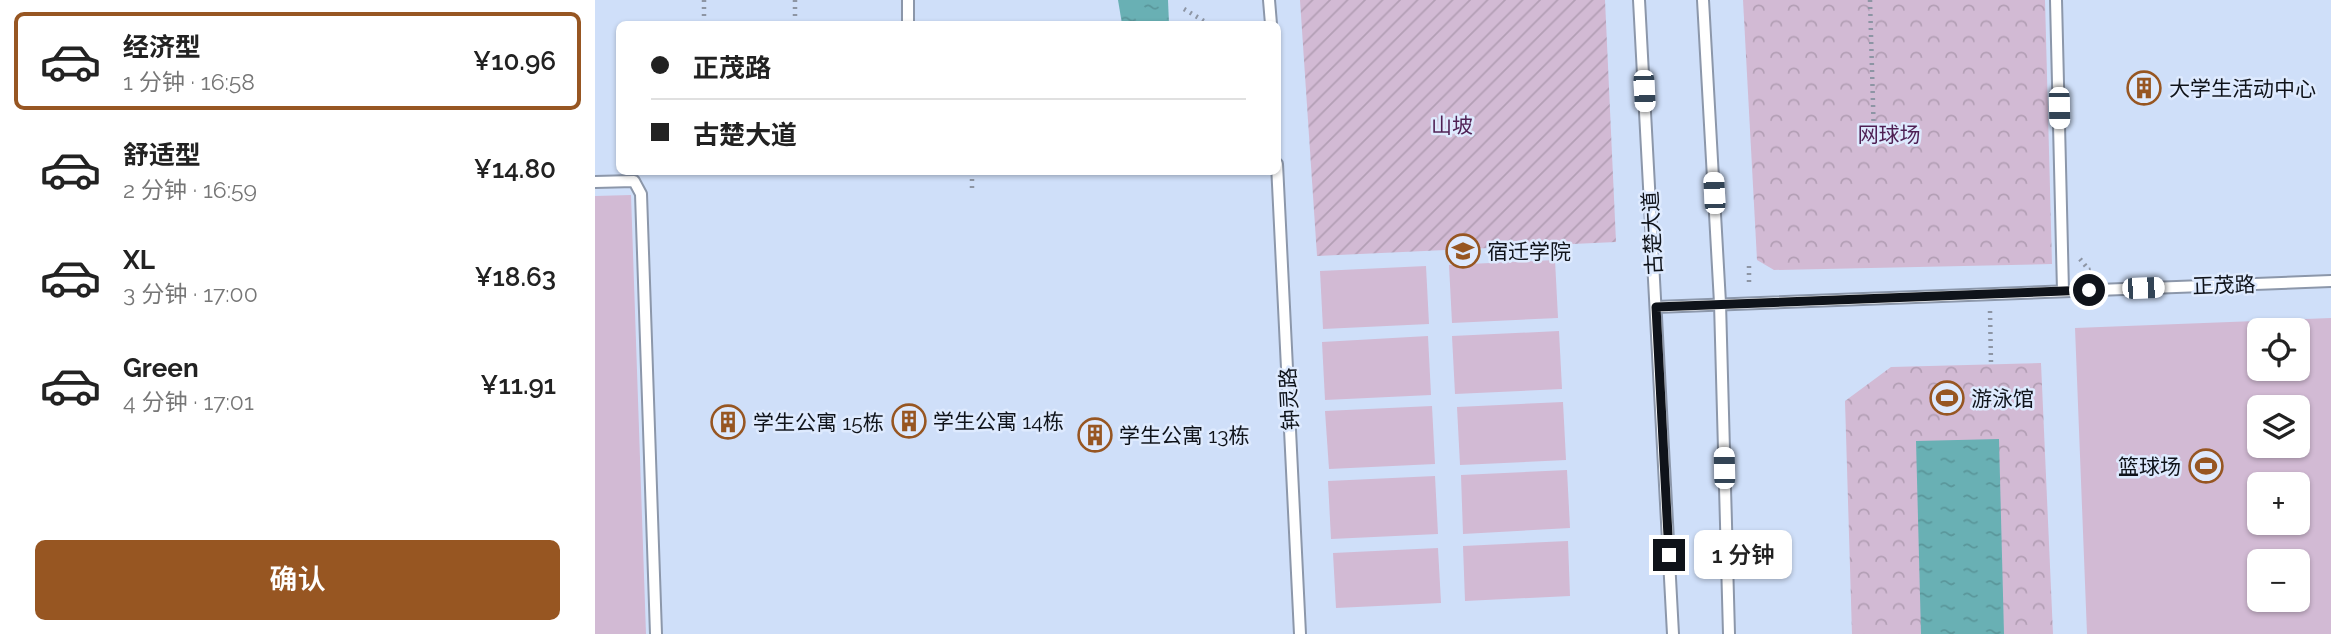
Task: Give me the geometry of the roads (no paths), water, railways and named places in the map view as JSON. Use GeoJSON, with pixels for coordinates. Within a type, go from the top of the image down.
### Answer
{"type":"FeatureCollection","features":[{"type":"Feature","properties":{"kind":"lane"},"geometry":{"type":"LineString","coordinates":[[908,0],[908,21]]}},
{"type":"Feature","properties":{"kind":"lane"},"geometry":{"type":"LineString","coordinates":[[1269,0],[1271,21]]}},
{"type":"Feature","properties":{"kind":"lane","name":"古楚大道"},"geometry":{"type":"LineString","coordinates":[[1639,0],[1674,634]]}},
{"type":"Feature","properties":{"kind":"lane"},"geometry":{"type":"LineString","coordinates":[[1703,0],[1720,303],[1728,634]]}},
{"type":"Feature","properties":{"kind":"lane"},"geometry":{"type":"LineString","coordinates":[[2056,0],[2063,291]]}},
{"type":"Feature","properties":{"kind":"lane","name":"钟灵路"},"geometry":{"type":"LineString","coordinates":[[1278,175],[1300,634]]}},
{"type":"Feature","properties":{"kind":"lane"},"geometry":{"type":"LineString","coordinates":[[595,182],[633,181],[641,194],[656,634]]}},
{"type":"Feature","properties":{"kind":"lane","name":"正茂路"},"geometry":{"type":"LineString","coordinates":[[1656,307],[2331,281]]}},
{"type":"Feature","properties":{"kind":"water"},"geometry":{"type":"Polygon","coordinates":[[[1118,0],[1168,0],[1169,21],[1122,21],[1118,0]]]}},
{"type":"Feature","properties":{"kind":"water"},"geometry":{"type":"Polygon","coordinates":[[[1999,439],[2004,634],[1921,634],[1916,441],[1999,439]]]}},
{"type":"Feature","properties":{"kind":"place","name":"大学生活动中心"},"geometry":{"type":"Point","coordinates":[2144,88]}},
{"type":"Feature","properties":{"kind":"place","name":"宿迁学院"},"geometry":{"type":"Point","coordinates":[1463,251]}},
{"type":"Feature","properties":{"kind":"place","name":"游泳馆"},"geometry":{"type":"Point","coordinates":[1947,398]}},
{"type":"Feature","properties":{"kind":"place","name":"学生公寓 14栋"},"geometry":{"type":"Point","coordinates":[909,421]}},
{"type":"Feature","properties":{"kind":"place","name":"学生公寓 15栋"},"geometry":{"type":"Point","coordinates":[728,422]}},
{"type":"Feature","properties":{"kind":"place","name":"学生公寓 13栋"},"geometry":{"type":"Point","coordinates":[1095,435]}},
{"type":"Feature","properties":{"kind":"place","name":"篮球场"},"geometry":{"type":"Point","coordinates":[2206,466]}},
{"type":"Feature","properties":{"kind":"park label","name":"山坡"},"geometry":{"type":"Point","coordinates":[1452,125]}},
{"type":"Feature","properties":{"kind":"park label","name":"网球场"},"geometry":{"type":"Point","coordinates":[1889,134]}}]}
